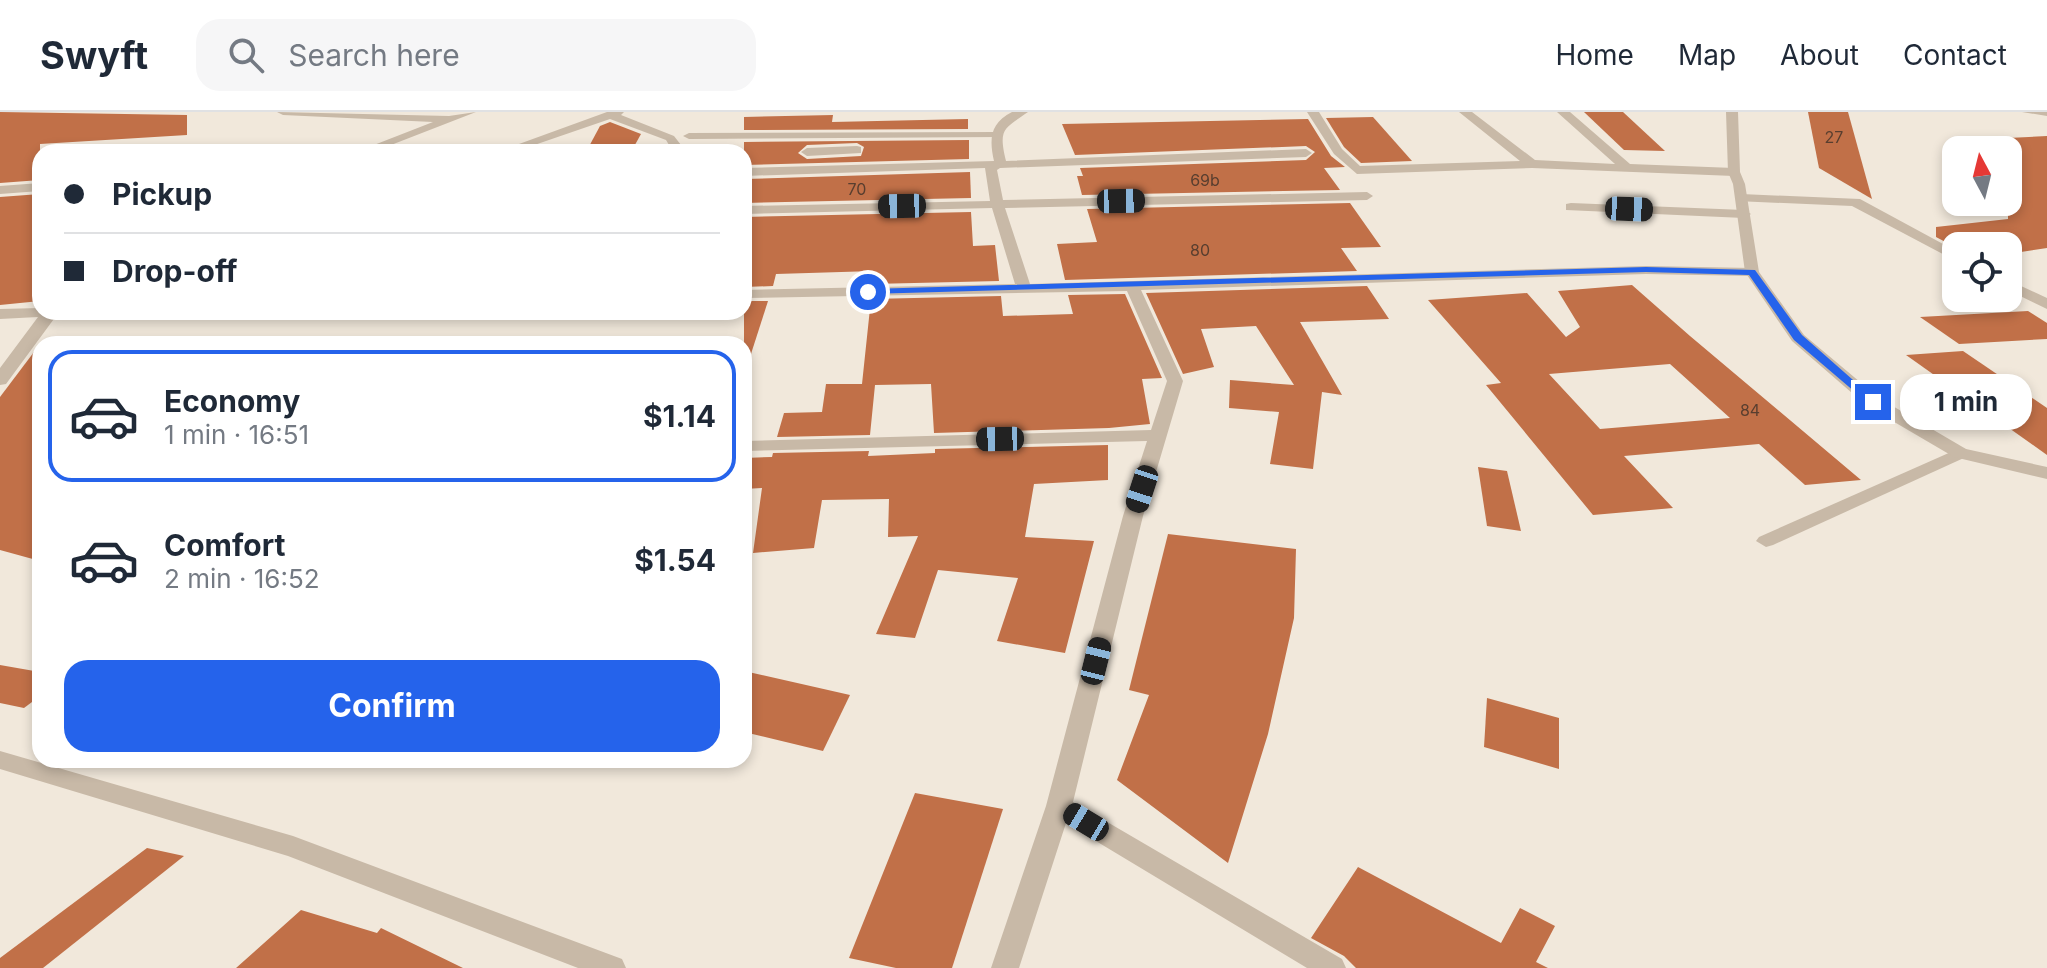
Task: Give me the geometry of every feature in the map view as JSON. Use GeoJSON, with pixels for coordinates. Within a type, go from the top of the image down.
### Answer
{"type":"FeatureCollection","features":[{"type":"Feature","properties":{"kind":"street"},"geometry":{"type":"LineString","coordinates":[[283,112],[448,119]]}},
{"type":"Feature","properties":{"kind":"street"},"geometry":{"type":"LineString","coordinates":[[383,144],[470,112]]}},
{"type":"Feature","properties":{"kind":"street"},"geometry":{"type":"LineString","coordinates":[[1001,163],[997,141],[1001,124],[1022,112]]}},
{"type":"Feature","properties":{"kind":"street"},"geometry":{"type":"LineString","coordinates":[[1313,112],[1338,151],[1357,170],[1532,164],[1734,172]]}},
{"type":"Feature","properties":{"kind":"street"},"geometry":{"type":"LineString","coordinates":[[1465,112],[1532,164]]}},
{"type":"Feature","properties":{"kind":"street"},"geometry":{"type":"LineString","coordinates":[[1563,112],[1627,168]]}},
{"type":"Feature","properties":{"kind":"street"},"geometry":{"type":"LineString","coordinates":[[1732,112],[1734,172],[1743,206],[1752,272],[1798,338],[1873,402],[1960,453],[2047,473]]}},
{"type":"Feature","properties":{"kind":"street"},"geometry":{"type":"LineString","coordinates":[[2028,112],[2047,113]]}},
{"type":"Feature","properties":{"kind":"street"},"geometry":{"type":"LineString","coordinates":[[527,144],[615,114],[670,138],[674,144]]}},
{"type":"Feature","properties":{"kind":"street"},"geometry":{"type":"LineString","coordinates":[[689,136],[799,135],[997,141]]}},
{"type":"Feature","properties":{"kind":"street"},"geometry":{"type":"LineString","coordinates":[[807,152],[997,141]]}},
{"type":"Feature","properties":{"kind":"street"},"geometry":{"type":"LineString","coordinates":[[752,210],[997,204],[1058,184],[1306,153]]}},
{"type":"Feature","properties":{"kind":"street"},"geometry":{"type":"LineString","coordinates":[[1001,163],[991,168],[997,204],[1024,289]]}},
{"type":"Feature","properties":{"kind":"street"},"geometry":{"type":"LineString","coordinates":[[752,172],[1001,163],[1058,184],[1367,196]]}},
{"type":"Feature","properties":{"kind":"street"},"geometry":{"type":"LineString","coordinates":[[0,190],[32,188]]}},
{"type":"Feature","properties":{"kind":"street"},"geometry":{"type":"LineString","coordinates":[[1571,207],[1855,202],[1942,249]]}},
{"type":"Feature","properties":{"kind":"street"},"geometry":{"type":"LineString","coordinates":[[752,294],[1024,289],[1646,270],[1752,272]]}},
{"type":"Feature","properties":{"kind":"street"},"geometry":{"type":"LineString","coordinates":[[1005,968],[1059,806],[1133,516],[1175,381],[1132,286]]}},
{"type":"Feature","properties":{"kind":"street"},"geometry":{"type":"LineString","coordinates":[[2022,291],[2047,304]]}},
{"type":"Feature","properties":{"kind":"street"},"geometry":{"type":"LineString","coordinates":[[0,314],[32,313]]}},
{"type":"Feature","properties":{"kind":"street"},"geometry":{"type":"LineString","coordinates":[[0,380],[32,336]]}},
{"type":"Feature","properties":{"kind":"street"},"geometry":{"type":"LineString","coordinates":[[752,446],[1160,435]]}},
{"type":"Feature","properties":{"kind":"street"},"geometry":{"type":"LineString","coordinates":[[1766,541],[1960,453]]}},
{"type":"Feature","properties":{"kind":"street"},"geometry":{"type":"LineString","coordinates":[[0,760],[293,847],[612,968]]}},
{"type":"Feature","properties":{"kind":"street"},"geometry":{"type":"LineString","coordinates":[[1059,806],[1332,968]]}},
{"type":"Feature","properties":{"kind":"building"},"geometry":{"type":"Polygon","coordinates":[[[0,112],[187,115],[187,135],[32,144],[32,181],[0,183],[0,112]]]}},
{"type":"Feature","properties":{"kind":"building"},"geometry":{"type":"Polygon","coordinates":[[[1584,112],[1623,112],[1665,151],[1624,150],[1584,112]]]}},
{"type":"Feature","properties":{"kind":"building"},"geometry":{"type":"Polygon","coordinates":[[[1808,112],[1848,112],[1872,199],[1819,168],[1808,112]]]}},
{"type":"Feature","properties":{"kind":"building"},"geometry":{"type":"Polygon","coordinates":[[[833,115],[832,122],[968,119],[968,129],[744,130],[744,117],[833,115]]]}},
{"type":"Feature","properties":{"kind":"building"},"geometry":{"type":"Polygon","coordinates":[[[1373,117],[1412,161],[1361,163],[1344,147],[1326,118],[1373,117]]]}},
{"type":"Feature","properties":{"kind":"building"},"geometry":{"type":"Polygon","coordinates":[[[1308,119],[1331,156],[1345,167],[1324,168],[1340,190],[1082,195],[1077,176],[1083,176],[1080,168],[1306,160],[1315,152],[1306,146],[1075,155],[1062,124],[1308,119]]]}},
{"type":"Feature","properties":{"kind":"building"},"geometry":{"type":"Polygon","coordinates":[[[610,122],[641,134],[635,144],[590,144],[600,126],[610,122]]]}},
{"type":"Feature","properties":{"kind":"building"},"geometry":{"type":"Polygon","coordinates":[[[2047,136],[2047,248],[2022,252],[2022,232],[1942,232],[1942,240],[1936,237],[1936,227],[2022,216],[2022,137],[2047,136]]]}},
{"type":"Feature","properties":{"kind":"building"},"geometry":{"type":"Polygon","coordinates":[[[969,140],[969,159],[752,165],[752,144],[744,144],[969,140]],[[857,143],[807,145],[798,153],[807,159],[861,156],[864,147],[857,143]]]}},
{"type":"Feature","properties":{"kind":"building"},"geometry":{"type":"Polygon","coordinates":[[[970,172],[971,198],[752,203],[752,179],[970,172]]]}},
{"type":"Feature","properties":{"kind":"building"},"geometry":{"type":"Polygon","coordinates":[[[32,195],[32,302],[0,305],[0,197],[32,195]]]}},
{"type":"Feature","properties":{"kind":"building"},"geometry":{"type":"Polygon","coordinates":[[[1350,203],[1381,247],[1341,248],[1357,271],[1065,280],[1057,244],[1097,242],[1087,209],[1350,203]]]}},
{"type":"Feature","properties":{"kind":"building"},"geometry":{"type":"Polygon","coordinates":[[[971,212],[973,246],[995,245],[999,281],[872,284],[874,271],[776,274],[773,286],[752,287],[752,217],[971,212]]]}},
{"type":"Feature","properties":{"kind":"building"},"geometry":{"type":"Polygon","coordinates":[[[1632,285],[1861,480],[1805,485],[1759,444],[1624,456],[1673,508],[1593,515],[1486,385],[1501,383],[1428,300],[1527,293],[1566,337],[1580,327],[1558,291],[1632,285]],[[1670,364],[1549,374],[1600,429],[1730,418],[1670,364]]]}},
{"type":"Feature","properties":{"kind":"building"},"geometry":{"type":"Polygon","coordinates":[[[1367,286],[1389,319],[1300,322],[1342,395],[1322,392],[1313,469],[1270,464],[1279,412],[1229,408],[1230,380],[1294,385],[1256,326],[1201,329],[1214,367],[1183,374],[1146,293],[1367,286]]]}},
{"type":"Feature","properties":{"kind":"building"},"geometry":{"type":"Polygon","coordinates":[[[1125,294],[1162,378],[1142,379],[1150,424],[934,433],[931,384],[875,385],[870,435],[777,437],[784,413],[822,412],[826,384],[862,384],[871,299],[1001,296],[1003,316],[1073,314],[1068,295],[1125,294]]]}},
{"type":"Feature","properties":{"kind":"building"},"geometry":{"type":"Polygon","coordinates":[[[752,301],[768,301],[752,351],[752,336],[744,336],[744,320],[752,320],[752,301]]]}},
{"type":"Feature","properties":{"kind":"building"},"geometry":{"type":"Polygon","coordinates":[[[2028,311],[2047,323],[2047,339],[1959,344],[1920,317],[2022,312],[2028,311]]]}},
{"type":"Feature","properties":{"kind":"building"},"geometry":{"type":"Polygon","coordinates":[[[1963,351],[2047,408],[2047,455],[1906,355],[1963,351]]]}},
{"type":"Feature","properties":{"kind":"building"},"geometry":{"type":"Polygon","coordinates":[[[32,355],[32,559],[0,550],[0,397],[32,355]]]}},
{"type":"Feature","properties":{"kind":"building"},"geometry":{"type":"Polygon","coordinates":[[[1108,445],[1108,480],[1034,484],[1025,537],[1094,541],[1065,653],[997,641],[1018,578],[938,570],[915,638],[876,634],[918,536],[888,537],[889,499],[822,500],[814,548],[753,553],[762,488],[752,489],[752,458],[772,457],[773,453],[869,451],[868,456],[935,453],[935,449],[1108,445]]]}},
{"type":"Feature","properties":{"kind":"building"},"geometry":{"type":"Polygon","coordinates":[[[1478,467],[1507,471],[1521,531],[1487,526],[1478,467]]]}},
{"type":"Feature","properties":{"kind":"building"},"geometry":{"type":"Polygon","coordinates":[[[1168,534],[1296,549],[1294,618],[1268,734],[1228,863],[1117,780],[1149,695],[1129,690],[1168,534]]]}},
{"type":"Feature","properties":{"kind":"building"},"geometry":{"type":"Polygon","coordinates":[[[0,665],[32,671],[32,702],[24,708],[0,703],[0,665]]]}},
{"type":"Feature","properties":{"kind":"building"},"geometry":{"type":"Polygon","coordinates":[[[752,673],[850,695],[823,751],[752,734],[752,673]]]}},
{"type":"Feature","properties":{"kind":"building"},"geometry":{"type":"Polygon","coordinates":[[[1487,698],[1559,718],[1559,769],[1484,747],[1487,698]]]}},
{"type":"Feature","properties":{"kind":"building"},"geometry":{"type":"Polygon","coordinates":[[[915,793],[1003,809],[952,968],[896,968],[849,958],[915,793]]]}},
{"type":"Feature","properties":{"kind":"building"},"geometry":{"type":"Polygon","coordinates":[[[147,848],[184,856],[43,968],[0,968],[0,958],[147,848]]]}},
{"type":"Feature","properties":{"kind":"building"},"geometry":{"type":"Polygon","coordinates":[[[1358,867],[1501,943],[1520,908],[1555,926],[1536,962],[1548,968],[1356,968],[1344,956],[1311,938],[1358,867]]]}},
{"type":"Feature","properties":{"kind":"building"},"geometry":{"type":"Polygon","coordinates":[[[301,910],[377,933],[381,928],[463,968],[236,968],[301,910]]]}},
{"type":"Feature","properties":{"kind":"route"},"geometry":{"type":"LineString","coordinates":[[868,292],[1646,270],[1752,272],[1798,338],[1873,402]]}}]}
